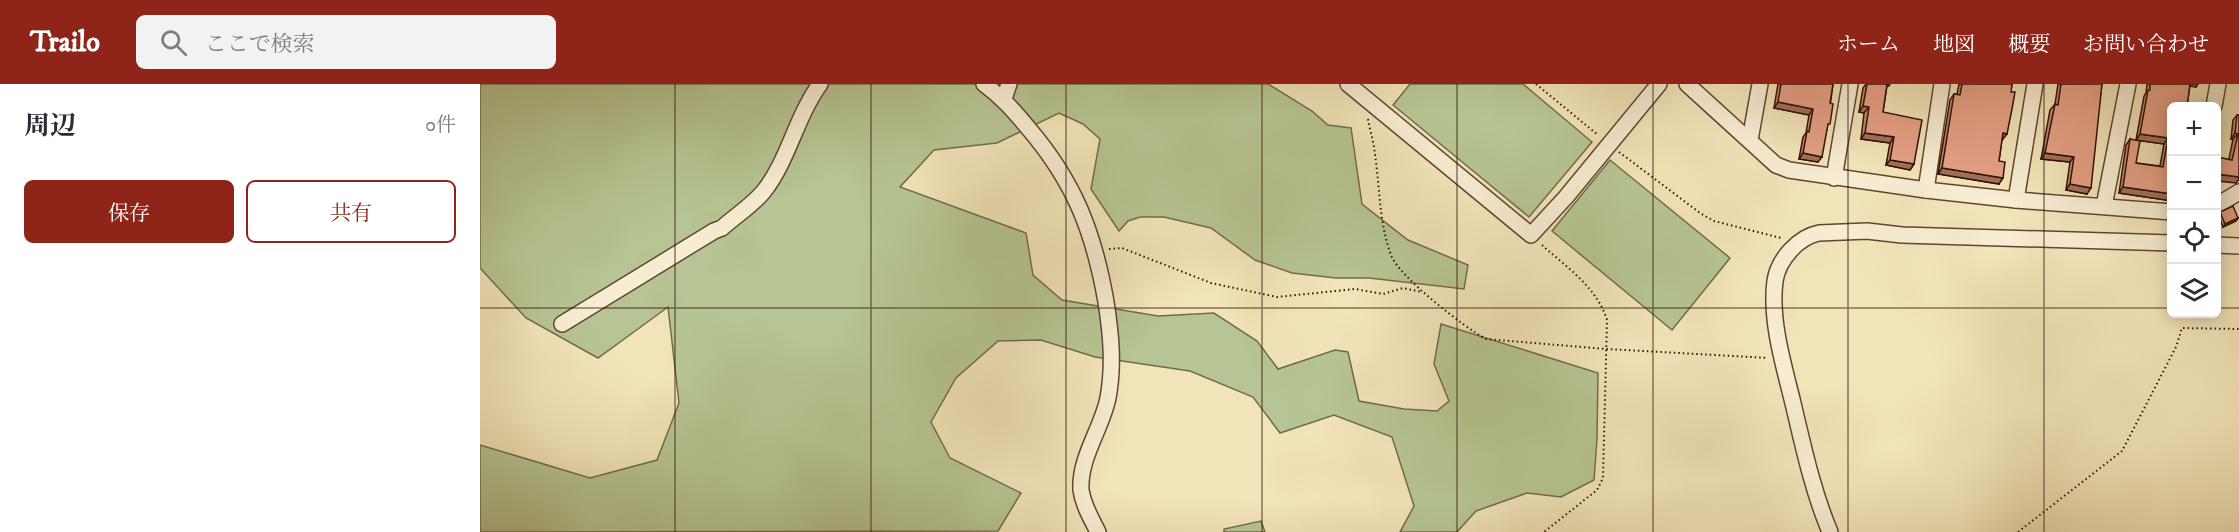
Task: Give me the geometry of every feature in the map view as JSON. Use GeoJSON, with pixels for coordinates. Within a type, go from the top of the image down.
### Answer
{"type":"FeatureCollection","features":[{"type":"Feature","properties":{"kind":"street"},"geometry":{"type":"LineString","coordinates":[[562,324],[722,228],[764,191],[778,167],[798,120],[820,84]]}},
{"type":"Feature","properties":{"kind":"street"},"geometry":{"type":"LineString","coordinates":[[984,84],[1006,91],[1057,165],[1085,219],[1095,250],[1112,337],[1108,400],[1084,470],[1081,488],[1084,505],[1098,532]]}},
{"type":"Feature","properties":{"kind":"street"},"geometry":{"type":"LineString","coordinates":[[1348,84],[1531,235],[1566,197],[1659,84]]}},
{"type":"Feature","properties":{"kind":"street"},"geometry":{"type":"LineString","coordinates":[[1688,84],[1782,168],[1926,190],[2016,200],[2167,212]]}},
{"type":"Feature","properties":{"kind":"street"},"geometry":{"type":"LineString","coordinates":[[1750,140],[1760,84]]}},
{"type":"Feature","properties":{"kind":"street"},"geometry":{"type":"LineString","coordinates":[[1834,177],[1850,84]]}},
{"type":"Feature","properties":{"kind":"street"},"geometry":{"type":"LineString","coordinates":[[1926,190],[1942,84]]}},
{"type":"Feature","properties":{"kind":"street"},"geometry":{"type":"LineString","coordinates":[[2016,200],[2035,84]]}},
{"type":"Feature","properties":{"kind":"street"},"geometry":{"type":"LineString","coordinates":[[2104,206],[2128,84]]}},
{"type":"Feature","properties":{"kind":"street"},"geometry":{"type":"LineString","coordinates":[[2215,102],[2218,84]]}},
{"type":"Feature","properties":{"kind":"street"},"geometry":{"type":"LineString","coordinates":[[2221,203],[2239,192]]}},
{"type":"Feature","properties":{"kind":"street"},"geometry":{"type":"LineString","coordinates":[[1830,532],[1813,488],[1776,329],[1774,282],[1778,270],[1793,248],[1811,234],[1832,231],[2167,243]]}},
{"type":"Feature","properties":{"kind":"street"},"geometry":{"type":"LineString","coordinates":[[2221,245],[2239,246]]}},
{"type":"Feature","properties":{"kind":"path"},"geometry":{"type":"LineString","coordinates":[[1536,84],[1609,144],[1700,213],[1714,221],[1786,240],[1793,248]]}},
{"type":"Feature","properties":{"kind":"path"},"geometry":{"type":"LineString","coordinates":[[1368,119],[1375,154],[1384,233],[1391,258],[1422,291],[1474,333],[1486,339],[1606,349],[1782,359]]}},
{"type":"Feature","properties":{"kind":"path"},"geometry":{"type":"LineString","coordinates":[[1531,235],[1590,288],[1603,306],[1607,320],[1603,478],[1597,490],[1544,532]]}},
{"type":"Feature","properties":{"kind":"path"},"geometry":{"type":"LineString","coordinates":[[1095,250],[1122,248],[1211,283],[1276,297],[1354,289],[1383,294],[1403,288],[1422,291]]}},
{"type":"Feature","properties":{"kind":"path"},"geometry":{"type":"LineString","coordinates":[[2018,532],[2122,451],[2176,347],[2182,328],[2239,329]]}},
{"type":"Feature","properties":{"kind":"green space"},"geometry":{"type":"Polygon","coordinates":[[[480,84],[1268,84],[1312,111],[1328,125],[1351,128],[1362,204],[1408,240],[1468,265],[1464,289],[1369,278],[1336,278],[1292,273],[1255,260],[1211,228],[1164,217],[1140,217],[1128,221],[1119,231],[1091,189],[1100,139],[1083,124],[1059,113],[997,143],[934,150],[900,187],[1026,233],[1033,275],[1062,300],[1158,316],[1214,313],[1257,341],[1278,369],[1335,350],[1348,352],[1359,401],[1404,409],[1437,411],[1449,401],[1434,364],[1441,324],[1598,373],[1594,480],[1561,497],[1527,493],[1476,511],[1457,532],[1400,532],[1414,506],[1392,437],[1334,415],[1280,433],[1253,397],[1190,371],[1095,357],[1041,340],[998,341],[956,378],[931,422],[950,458],[1021,493],[998,531],[480,532],[480,445],[590,478],[657,460],[679,403],[668,307],[598,358],[526,318],[480,268],[480,84]]]}},
{"type":"Feature","properties":{"kind":"green space"},"geometry":{"type":"Polygon","coordinates":[[[1410,84],[1523,84],[1592,142],[1529,217],[1393,105],[1410,84]]]}},
{"type":"Feature","properties":{"kind":"green space"},"geometry":{"type":"Polygon","coordinates":[[[1610,160],[1730,258],[1672,330],[1552,231],[1610,160]]]}},
{"type":"Feature","properties":{"kind":"green space"},"geometry":{"type":"Polygon","coordinates":[[[1261,521],[1265,532],[1224,532],[1224,529],[1261,521]]]}},
{"type":"Feature","properties":{"kind":"building"},"geometry":{"type":"Polygon","coordinates":[[[1781,84],[1833,84],[1830,124],[1828,124],[1822,157],[1803,153],[1813,109],[1778,102],[1781,84]]]}},
{"type":"Feature","properties":{"kind":"building"},"geometry":{"type":"Polygon","coordinates":[[[1867,84],[1887,84],[1883,112],[1922,120],[1914,164],[1890,160],[1894,137],[1865,133],[1869,107],[1863,106],[1867,84]]]}},
{"type":"Feature","properties":{"kind":"building"},"geometry":{"type":"Polygon","coordinates":[[[1962,84],[2012,84],[2011,92],[2015,92],[2007,134],[2003,133],[1999,161],[2005,162],[2003,178],[1942,168],[1954,94],[1960,95],[1962,84]]]}},
{"type":"Feature","properties":{"kind":"building"},"geometry":{"type":"Polygon","coordinates":[[[2061,84],[2102,84],[2091,188],[2070,184],[2074,157],[2045,153],[2055,104],[2058,105],[2061,84]]]}},
{"type":"Feature","properties":{"kind":"building"},"geometry":{"type":"Polygon","coordinates":[[[2150,84],[2190,84],[2188,102],[2167,102],[2167,138],[2140,134],[2148,90],[2150,90],[2150,84]]]}},
{"type":"Feature","properties":{"kind":"building"},"geometry":{"type":"Polygon","coordinates":[[[2237,115],[2239,115],[2239,177],[2221,175],[2221,158],[2232,160],[2238,134],[2235,133],[2237,115]]]}},
{"type":"Feature","properties":{"kind":"building"},"geometry":{"type":"Polygon","coordinates":[[[2130,139],[2140,141],[2136,163],[2163,167],[2167,144],[2167,193],[2123,187],[2130,139]]]}},
{"type":"Feature","properties":{"kind":"building"},"geometry":{"type":"Polygon","coordinates":[[[2233,206],[2238,218],[2225,224],[2221,212],[2233,206]]]}}]}
